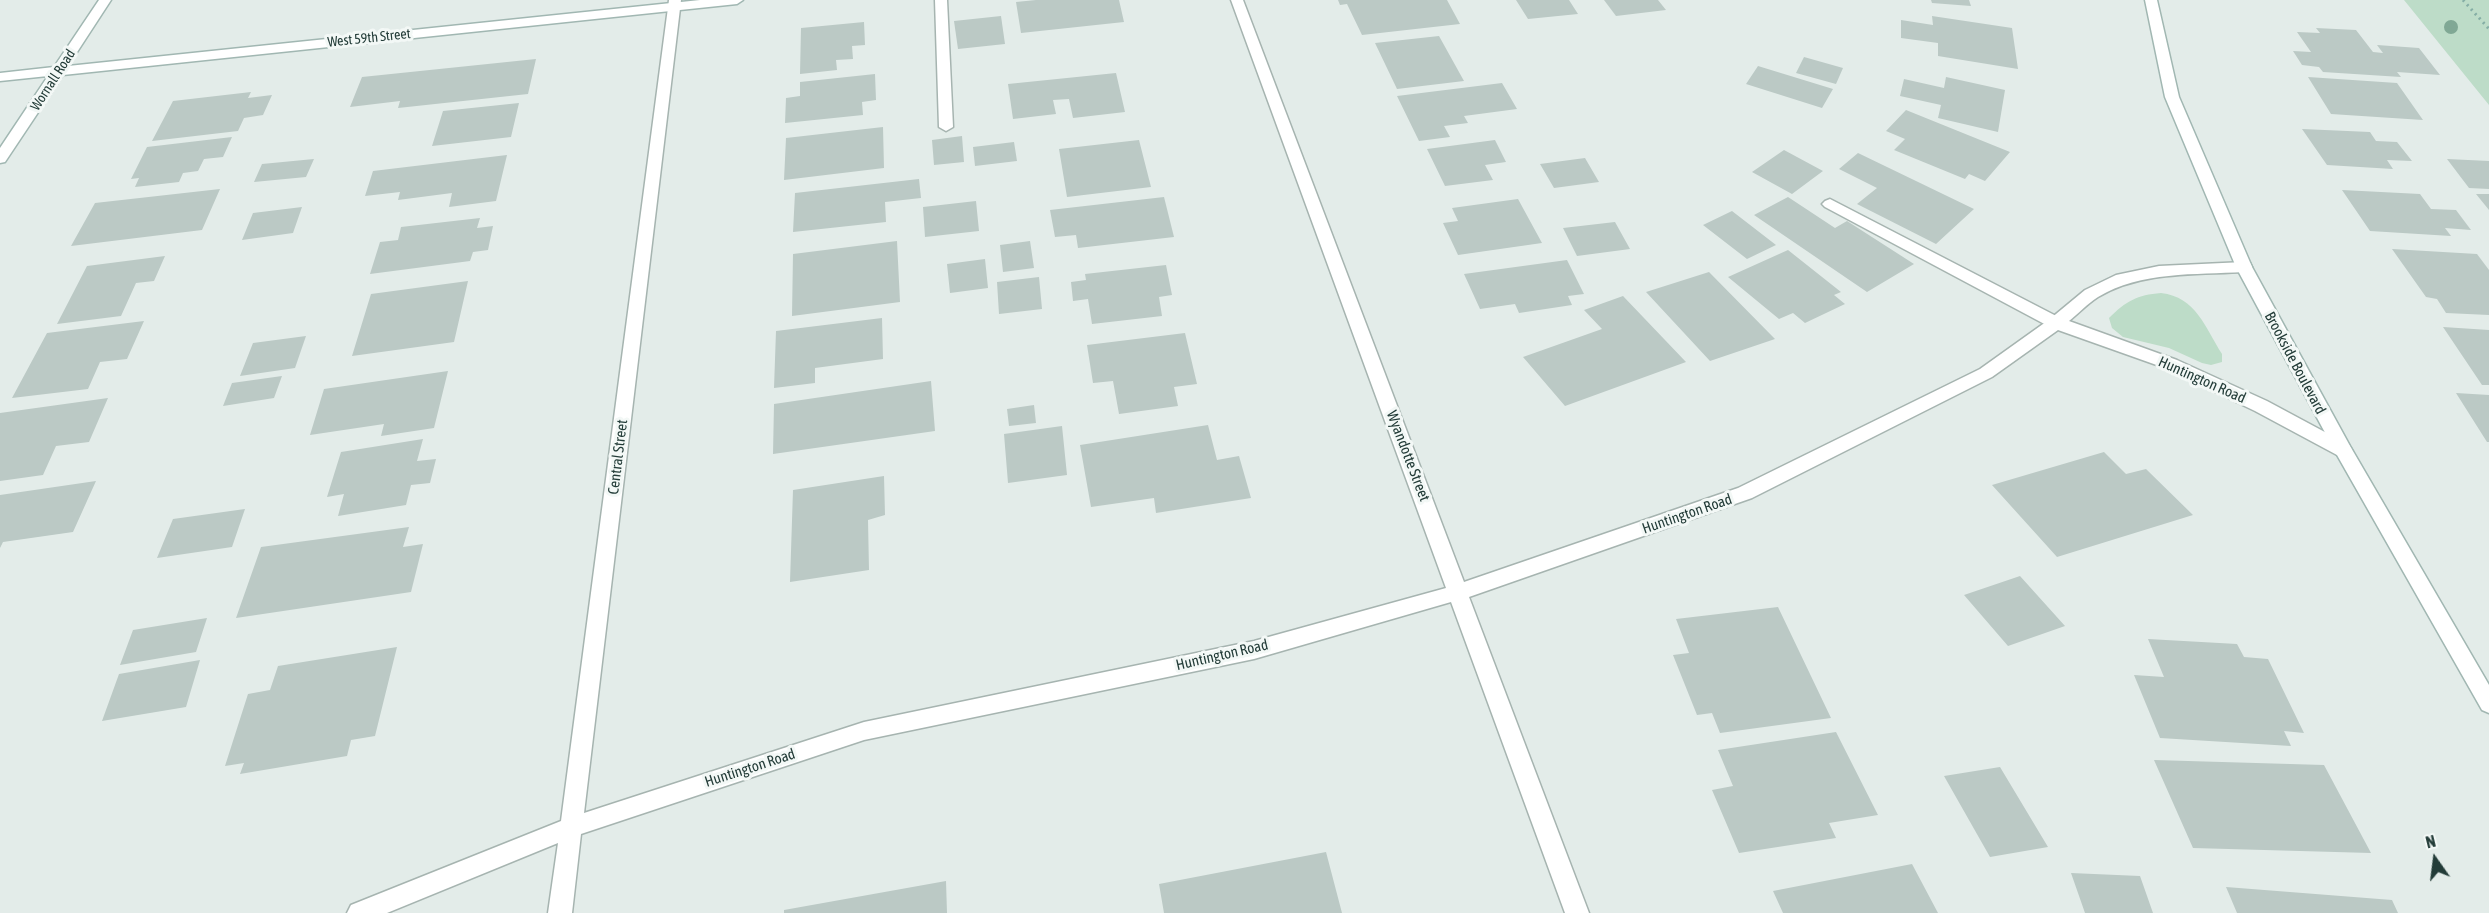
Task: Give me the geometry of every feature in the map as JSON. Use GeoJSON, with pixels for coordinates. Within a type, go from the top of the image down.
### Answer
{"type":"FeatureCollection","features":[{"type":"Feature","properties":{"kind":"street","name":"Wornall Road"},"geometry":{"type":"LineString","coordinates":[[0,159],[105,0]]}},
{"type":"Feature","properties":{"kind":"street","name":"West 59th Street"},"geometry":{"type":"LineString","coordinates":[[0,76],[675,3],[737,0]]}},
{"type":"Feature","properties":{"kind":"street"},"geometry":{"type":"LineString","coordinates":[[940,0],[946,127]]}},
{"type":"Feature","properties":{"kind":"street","name":"Wyandotte Street"},"geometry":{"type":"LineString","coordinates":[[1237,0],[1577,913]]}},
{"type":"Feature","properties":{"kind":"street","name":"Brookside Boulevard"},"geometry":{"type":"LineString","coordinates":[[2151,0],[2172,97],[2244,267],[2343,450],[2489,704]]}},
{"type":"Feature","properties":{"kind":"street","name":"Central Street"},"geometry":{"type":"LineString","coordinates":[[560,913],[675,3]]}},
{"type":"Feature","properties":{"kind":"street"},"geometry":{"type":"LineString","coordinates":[[1830,204],[2056,323]]}},
{"type":"Feature","properties":{"kind":"street","name":"Huntington Road"},"geometry":{"type":"LineString","coordinates":[[359,913],[571,827],[864,731],[1254,650],[1459,592],[1745,494],[1986,373],[2056,323],[2091,294],[2122,279],[2159,271],[2244,267]]}},
{"type":"Feature","properties":{"kind":"street","name":"Huntington Road"},"geometry":{"type":"LineString","coordinates":[[2056,323],[2171,364],[2261,405],[2343,450]]}},
{"type":"Feature","properties":{"kind":"path"},"geometry":{"type":"LineString","coordinates":[[2463,0],[2489,29]]}},
{"type":"Feature","properties":{"kind":"green space"},"geometry":{"type":"Polygon","coordinates":[[[2404,0],[2489,0],[2489,105],[2404,0]]]}},
{"type":"Feature","properties":{"kind":"green space"},"geometry":{"type":"Polygon","coordinates":[[[2161,293],[2183,300],[2191,307],[2222,354],[2222,362],[2211,365],[2202,363],[2169,348],[2123,337],[2112,328],[2109,318],[2121,307],[2138,297],[2161,293]]]}},
{"type":"Feature","properties":{"kind":"building"},"geometry":{"type":"Polygon","coordinates":[[[1119,0],[1124,22],[1021,33],[1016,2],[1119,0]]]}},
{"type":"Feature","properties":{"kind":"building"},"geometry":{"type":"Polygon","coordinates":[[[1338,0],[1447,0],[1460,24],[1362,35],[1347,4],[1340,5],[1338,0]]]}},
{"type":"Feature","properties":{"kind":"building"},"geometry":{"type":"Polygon","coordinates":[[[1516,0],[1569,0],[1578,14],[1528,19],[1516,0]]]}},
{"type":"Feature","properties":{"kind":"building"},"geometry":{"type":"Polygon","coordinates":[[[1604,0],[1658,0],[1666,10],[1616,16],[1604,0]]]}},
{"type":"Feature","properties":{"kind":"building"},"geometry":{"type":"Polygon","coordinates":[[[1931,0],[1969,0],[1971,6],[1932,3],[1931,0]]]}},
{"type":"Feature","properties":{"kind":"building"},"geometry":{"type":"Polygon","coordinates":[[[1001,16],[1005,44],[958,49],[954,21],[1001,16]]]}},
{"type":"Feature","properties":{"kind":"building"},"geometry":{"type":"Polygon","coordinates":[[[1932,16],[2012,28],[2018,69],[1938,56],[1938,43],[1901,38],[1901,20],[1933,25],[1932,16]]]}},
{"type":"Feature","properties":{"kind":"building"},"geometry":{"type":"Polygon","coordinates":[[[864,22],[865,45],[852,46],[853,59],[836,60],[837,70],[800,74],[801,28],[864,22]]]}},
{"type":"Feature","properties":{"kind":"building"},"geometry":{"type":"Polygon","coordinates":[[[2316,28],[2356,30],[2373,52],[2383,53],[2377,45],[2419,48],[2440,75],[2397,72],[2401,77],[2323,72],[2319,67],[2302,65],[2293,51],[2311,52],[2297,32],[2320,33],[2316,28]]]}},
{"type":"Feature","properties":{"kind":"building"},"geometry":{"type":"Polygon","coordinates":[[[1439,36],[1464,81],[1397,89],[1375,43],[1439,36]]]}},
{"type":"Feature","properties":{"kind":"building"},"geometry":{"type":"Polygon","coordinates":[[[1804,57],[1843,68],[1836,84],[1796,73],[1804,57]]]}},
{"type":"Feature","properties":{"kind":"building"},"geometry":{"type":"Polygon","coordinates":[[[536,59],[528,94],[398,108],[400,101],[350,107],[362,77],[536,59]]]}},
{"type":"Feature","properties":{"kind":"building"},"geometry":{"type":"Polygon","coordinates":[[[1758,66],[1833,89],[1822,108],[1746,84],[1758,66]]]}},
{"type":"Feature","properties":{"kind":"building"},"geometry":{"type":"Polygon","coordinates":[[[1116,73],[1125,112],[1073,118],[1069,99],[1053,100],[1056,114],[1013,119],[1008,84],[1116,73]]]}},
{"type":"Feature","properties":{"kind":"building"},"geometry":{"type":"Polygon","coordinates":[[[875,74],[876,100],[862,102],[863,115],[785,123],[786,98],[800,96],[800,82],[875,74]]]}},
{"type":"Feature","properties":{"kind":"building"},"geometry":{"type":"Polygon","coordinates":[[[1946,77],[2005,90],[1998,132],[1938,118],[1941,105],[1900,96],[1904,79],[1944,88],[1946,77]]]}},
{"type":"Feature","properties":{"kind":"building"},"geometry":{"type":"Polygon","coordinates":[[[2308,77],[2397,83],[2423,120],[2331,114],[2308,77]]]}},
{"type":"Feature","properties":{"kind":"building"},"geometry":{"type":"Polygon","coordinates":[[[1502,83],[1517,109],[1464,116],[1468,123],[1444,126],[1450,137],[1419,141],[1397,96],[1502,83]]]}},
{"type":"Feature","properties":{"kind":"building"},"geometry":{"type":"Polygon","coordinates":[[[251,92],[248,98],[272,95],[263,115],[244,118],[238,131],[152,141],[173,101],[251,92]]]}},
{"type":"Feature","properties":{"kind":"building"},"geometry":{"type":"Polygon","coordinates":[[[519,103],[511,137],[432,146],[443,111],[519,103]]]}},
{"type":"Feature","properties":{"kind":"building"},"geometry":{"type":"Polygon","coordinates":[[[1906,110],[2010,152],[1985,181],[1969,174],[1965,179],[1894,150],[1905,139],[1886,131],[1906,110]]]}},
{"type":"Feature","properties":{"kind":"building"},"geometry":{"type":"Polygon","coordinates":[[[883,127],[884,168],[784,180],[786,138],[883,127]]]}},
{"type":"Feature","properties":{"kind":"building"},"geometry":{"type":"Polygon","coordinates":[[[2302,129],[2370,132],[2376,141],[2397,142],[2412,161],[2387,160],[2393,169],[2327,165],[2302,129]]]}},
{"type":"Feature","properties":{"kind":"building"},"geometry":{"type":"Polygon","coordinates":[[[962,136],[964,162],[934,165],[932,140],[962,136]]]}},
{"type":"Feature","properties":{"kind":"building"},"geometry":{"type":"Polygon","coordinates":[[[232,137],[223,157],[204,159],[198,171],[183,173],[179,182],[135,187],[139,178],[131,179],[147,147],[232,137]]]}},
{"type":"Feature","properties":{"kind":"building"},"geometry":{"type":"Polygon","coordinates":[[[1139,140],[1151,187],[1067,197],[1059,149],[1139,140]]]}},
{"type":"Feature","properties":{"kind":"building"},"geometry":{"type":"Polygon","coordinates":[[[1495,140],[1506,162],[1485,165],[1493,180],[1445,186],[1427,149],[1495,140]]]}},
{"type":"Feature","properties":{"kind":"building"},"geometry":{"type":"Polygon","coordinates":[[[1014,142],[1017,161],[975,166],[973,147],[1014,142]]]}},
{"type":"Feature","properties":{"kind":"building"},"geometry":{"type":"Polygon","coordinates":[[[1784,150],[1823,171],[1792,194],[1752,172],[1784,150]]]}},
{"type":"Feature","properties":{"kind":"building"},"geometry":{"type":"Polygon","coordinates":[[[1858,153],[1974,209],[1936,244],[1857,204],[1877,188],[1839,169],[1858,153]]]}},
{"type":"Feature","properties":{"kind":"building"},"geometry":{"type":"Polygon","coordinates":[[[507,155],[496,201],[449,207],[452,193],[398,200],[400,192],[365,196],[373,171],[507,155]]]}},
{"type":"Feature","properties":{"kind":"building"},"geometry":{"type":"Polygon","coordinates":[[[1585,158],[1599,182],[1554,188],[1540,164],[1585,158]]]}},
{"type":"Feature","properties":{"kind":"building"},"geometry":{"type":"Polygon","coordinates":[[[314,159],[306,177],[254,182],[262,164],[314,159]]]}},
{"type":"Feature","properties":{"kind":"building"},"geometry":{"type":"Polygon","coordinates":[[[2447,159],[2489,161],[2489,189],[2469,188],[2447,159]]]}},
{"type":"Feature","properties":{"kind":"building"},"geometry":{"type":"Polygon","coordinates":[[[919,179],[921,198],[885,202],[886,222],[793,232],[795,193],[919,179]]]}},
{"type":"Feature","properties":{"kind":"building"},"geometry":{"type":"Polygon","coordinates":[[[220,189],[202,230],[71,246],[95,203],[220,189]]]}},
{"type":"Feature","properties":{"kind":"building"},"geometry":{"type":"Polygon","coordinates":[[[2342,190],[2420,194],[2431,209],[2456,210],[2471,230],[2445,228],[2451,236],[2370,231],[2342,190]]]}},
{"type":"Feature","properties":{"kind":"building"},"geometry":{"type":"Polygon","coordinates":[[[2476,194],[2489,194],[2489,210],[2476,194]]]}},
{"type":"Feature","properties":{"kind":"building"},"geometry":{"type":"Polygon","coordinates":[[[1164,197],[1174,237],[1078,248],[1076,235],[1055,237],[1050,210],[1164,197]]]}},
{"type":"Feature","properties":{"kind":"building"},"geometry":{"type":"Polygon","coordinates":[[[1788,197],[1835,228],[1847,221],[1914,264],[1867,292],[1754,215],[1788,197]]]}},
{"type":"Feature","properties":{"kind":"building"},"geometry":{"type":"Polygon","coordinates":[[[1518,199],[1542,243],[1458,255],[1443,223],[1458,221],[1452,208],[1518,199]]]}},
{"type":"Feature","properties":{"kind":"building"},"geometry":{"type":"Polygon","coordinates":[[[976,201],[979,231],[925,237],[923,207],[976,201]]]}},
{"type":"Feature","properties":{"kind":"building"},"geometry":{"type":"Polygon","coordinates":[[[302,207],[293,233],[242,240],[253,213],[302,207]]]}},
{"type":"Feature","properties":{"kind":"building"},"geometry":{"type":"Polygon","coordinates":[[[1732,211],[1776,245],[1747,259],[1703,225],[1732,211]]]}},
{"type":"Feature","properties":{"kind":"building"},"geometry":{"type":"Polygon","coordinates":[[[480,218],[477,228],[493,226],[488,250],[473,252],[470,261],[370,274],[380,242],[398,240],[401,227],[480,218]]]}},
{"type":"Feature","properties":{"kind":"building"},"geometry":{"type":"Polygon","coordinates":[[[1615,222],[1630,249],[1577,256],[1563,228],[1615,222]]]}},
{"type":"Feature","properties":{"kind":"building"},"geometry":{"type":"Polygon","coordinates":[[[897,241],[900,302],[792,316],[793,254],[897,241]]]}},
{"type":"Feature","properties":{"kind":"building"},"geometry":{"type":"Polygon","coordinates":[[[1030,241],[1034,268],[1003,272],[1000,245],[1030,241]]]}},
{"type":"Feature","properties":{"kind":"building"},"geometry":{"type":"Polygon","coordinates":[[[2392,249],[2477,254],[2489,270],[2489,315],[2446,313],[2437,299],[2426,297],[2392,249]]]}},
{"type":"Feature","properties":{"kind":"building"},"geometry":{"type":"Polygon","coordinates":[[[1788,250],[1841,292],[1834,295],[1845,304],[1805,323],[1793,313],[1779,319],[1728,277],[1788,250]]]}},
{"type":"Feature","properties":{"kind":"building"},"geometry":{"type":"Polygon","coordinates":[[[165,256],[154,281],[136,283],[121,316],[57,324],[87,266],[165,256]]]}},
{"type":"Feature","properties":{"kind":"building"},"geometry":{"type":"Polygon","coordinates":[[[985,259],[988,288],[950,293],[947,264],[985,259]]]}},
{"type":"Feature","properties":{"kind":"building"},"geometry":{"type":"Polygon","coordinates":[[[1567,260],[1584,294],[1568,296],[1572,305],[1519,313],[1515,304],[1480,309],[1464,274],[1567,260]]]}},
{"type":"Feature","properties":{"kind":"building"},"geometry":{"type":"Polygon","coordinates":[[[1166,265],[1172,295],[1159,297],[1162,316],[1092,324],[1088,299],[1073,301],[1071,282],[1086,280],[1085,274],[1166,265]]]}},
{"type":"Feature","properties":{"kind":"building"},"geometry":{"type":"Polygon","coordinates":[[[1709,272],[1775,339],[1710,361],[1646,292],[1709,272]]]}},
{"type":"Feature","properties":{"kind":"building"},"geometry":{"type":"Polygon","coordinates":[[[1039,277],[1042,309],[999,314],[997,282],[1039,277]]]}},
{"type":"Feature","properties":{"kind":"building"},"geometry":{"type":"Polygon","coordinates":[[[468,281],[454,342],[352,356],[371,294],[468,281]]]}},
{"type":"Feature","properties":{"kind":"building"},"geometry":{"type":"Polygon","coordinates":[[[1623,296],[1686,362],[1565,406],[1523,357],[1602,329],[1584,310],[1623,296]]]}},
{"type":"Feature","properties":{"kind":"building"},"geometry":{"type":"Polygon","coordinates":[[[882,318],[883,359],[815,368],[815,383],[774,388],[776,331],[882,318]]]}},
{"type":"Feature","properties":{"kind":"building"},"geometry":{"type":"Polygon","coordinates":[[[144,321],[127,359],[100,362],[88,389],[12,398],[47,333],[144,321]]]}},
{"type":"Feature","properties":{"kind":"building"},"geometry":{"type":"Polygon","coordinates":[[[2443,327],[2489,330],[2489,385],[2482,385],[2443,327]]]}},
{"type":"Feature","properties":{"kind":"building"},"geometry":{"type":"Polygon","coordinates":[[[1185,333],[1197,384],[1174,387],[1178,406],[1119,414],[1113,381],[1093,383],[1087,345],[1185,333]]]}},
{"type":"Feature","properties":{"kind":"building"},"geometry":{"type":"Polygon","coordinates":[[[306,336],[295,368],[240,376],[253,343],[306,336]]]}},
{"type":"Feature","properties":{"kind":"building"},"geometry":{"type":"Polygon","coordinates":[[[448,371],[434,428],[381,436],[384,424],[310,435],[324,389],[448,371]]]}},
{"type":"Feature","properties":{"kind":"building"},"geometry":{"type":"Polygon","coordinates":[[[282,376],[274,398],[223,406],[232,383],[282,376]]]}},
{"type":"Feature","properties":{"kind":"building"},"geometry":{"type":"Polygon","coordinates":[[[931,381],[935,431],[773,454],[774,404],[931,381]]]}},
{"type":"Feature","properties":{"kind":"building"},"geometry":{"type":"Polygon","coordinates":[[[2456,393],[2489,395],[2489,442],[2487,442],[2456,393]]]}},
{"type":"Feature","properties":{"kind":"building"},"geometry":{"type":"Polygon","coordinates":[[[108,398],[89,442],[56,446],[43,475],[0,481],[0,413],[108,398]]]}},
{"type":"Feature","properties":{"kind":"building"},"geometry":{"type":"Polygon","coordinates":[[[1034,405],[1036,423],[1009,426],[1007,409],[1034,405]]]}},
{"type":"Feature","properties":{"kind":"building"},"geometry":{"type":"Polygon","coordinates":[[[1208,425],[1217,460],[1239,456],[1251,498],[1156,513],[1154,498],[1091,507],[1080,445],[1208,425]]]}},
{"type":"Feature","properties":{"kind":"building"},"geometry":{"type":"Polygon","coordinates":[[[1062,426],[1067,475],[1008,483],[1004,434],[1062,426]]]}},
{"type":"Feature","properties":{"kind":"building"},"geometry":{"type":"Polygon","coordinates":[[[423,439],[417,461],[436,459],[430,483],[411,485],[406,505],[338,516],[344,494],[327,497],[341,452],[423,439]]]}},
{"type":"Feature","properties":{"kind":"building"},"geometry":{"type":"Polygon","coordinates":[[[2104,452],[2126,474],[2146,469],[2193,515],[2057,557],[1992,485],[2104,452]]]}},
{"type":"Feature","properties":{"kind":"building"},"geometry":{"type":"Polygon","coordinates":[[[884,476],[885,515],[868,520],[869,570],[790,582],[793,490],[884,476]]]}},
{"type":"Feature","properties":{"kind":"building"},"geometry":{"type":"Polygon","coordinates":[[[96,481],[73,532],[3,542],[0,548],[0,495],[96,481]]]}},
{"type":"Feature","properties":{"kind":"building"},"geometry":{"type":"Polygon","coordinates":[[[245,509],[232,547],[157,558],[173,519],[245,509]]]}},
{"type":"Feature","properties":{"kind":"building"},"geometry":{"type":"Polygon","coordinates":[[[409,527],[403,547],[423,544],[411,592],[236,618],[261,547],[409,527]]]}},
{"type":"Feature","properties":{"kind":"building"},"geometry":{"type":"Polygon","coordinates":[[[2020,576],[2065,626],[2008,646],[1964,595],[2020,576]]]}},
{"type":"Feature","properties":{"kind":"building"},"geometry":{"type":"Polygon","coordinates":[[[1778,607],[1831,718],[1720,733],[1712,713],[1697,715],[1673,655],[1689,653],[1676,619],[1778,607]]]}},
{"type":"Feature","properties":{"kind":"building"},"geometry":{"type":"Polygon","coordinates":[[[207,618],[196,652],[120,665],[133,630],[207,618]]]}},
{"type":"Feature","properties":{"kind":"building"},"geometry":{"type":"Polygon","coordinates":[[[2148,639],[2237,644],[2244,657],[2268,659],[2304,733],[2284,731],[2291,746],[2160,738],[2134,675],[2164,677],[2148,639]]]}},
{"type":"Feature","properties":{"kind":"building"},"geometry":{"type":"Polygon","coordinates":[[[397,647],[375,736],[351,740],[347,756],[240,774],[244,763],[225,766],[248,694],[270,690],[278,666],[397,647]]]}},
{"type":"Feature","properties":{"kind":"building"},"geometry":{"type":"Polygon","coordinates":[[[200,660],[186,707],[102,721],[119,674],[200,660]]]}},
{"type":"Feature","properties":{"kind":"building"},"geometry":{"type":"Polygon","coordinates":[[[1836,732],[1878,815],[1829,823],[1836,838],[1739,853],[1712,790],[1733,786],[1718,750],[1836,732]]]}},
{"type":"Feature","properties":{"kind":"building"},"geometry":{"type":"Polygon","coordinates":[[[2154,760],[2324,765],[2371,853],[2193,848],[2154,760]]]}},
{"type":"Feature","properties":{"kind":"building"},"geometry":{"type":"Polygon","coordinates":[[[2000,767],[2048,847],[1990,857],[1944,776],[2000,767]]]}},
{"type":"Feature","properties":{"kind":"building"},"geometry":{"type":"Polygon","coordinates":[[[1326,852],[1342,913],[1164,913],[1159,884],[1326,852]]]}},
{"type":"Feature","properties":{"kind":"building"},"geometry":{"type":"Polygon","coordinates":[[[1912,864],[1938,913],[1783,913],[1773,891],[1912,864]]]}},
{"type":"Feature","properties":{"kind":"building"},"geometry":{"type":"Polygon","coordinates":[[[2071,873],[2140,876],[2153,913],[2085,913],[2071,873]]]}},
{"type":"Feature","properties":{"kind":"building"},"geometry":{"type":"Polygon","coordinates":[[[946,881],[947,913],[784,913],[784,910],[946,881]]]}},
{"type":"Feature","properties":{"kind":"building"},"geometry":{"type":"Polygon","coordinates":[[[2226,887],[2392,900],[2398,913],[2237,913],[2226,887]]]}}]}
